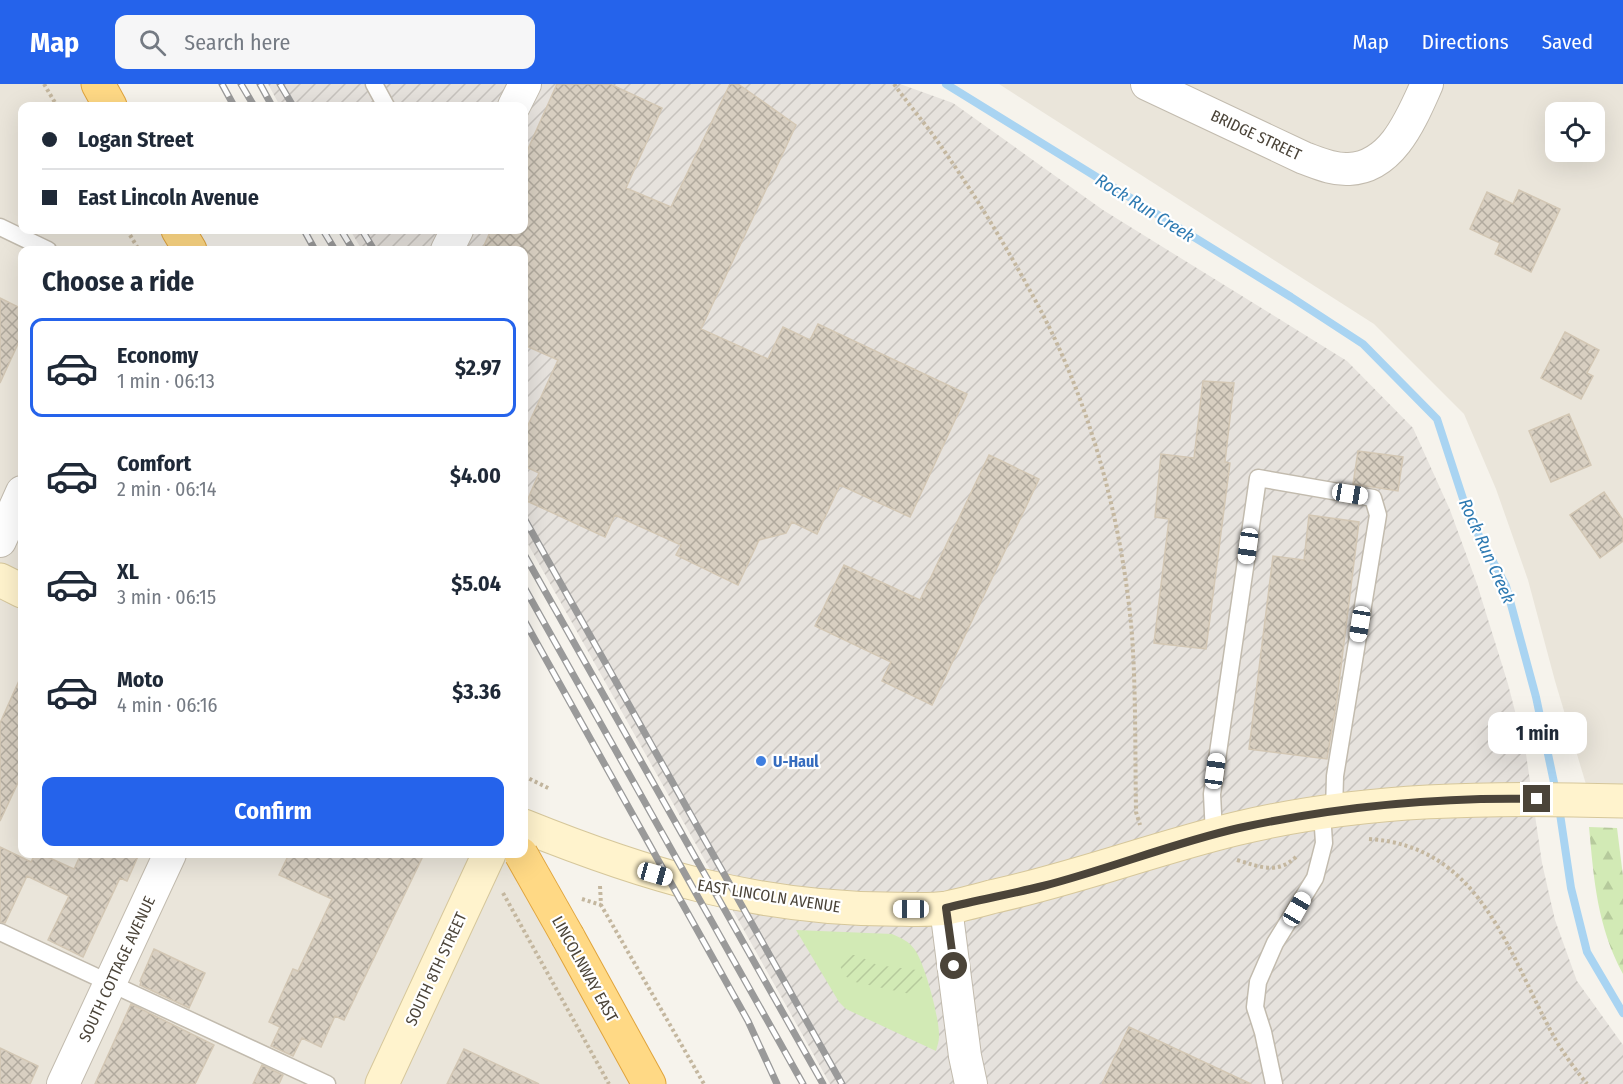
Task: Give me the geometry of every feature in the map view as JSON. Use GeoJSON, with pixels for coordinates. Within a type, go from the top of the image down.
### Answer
{"type":"FeatureCollection","features":[{"type":"Feature","properties":{"kind":"highway"},"geometry":{"type":"LineString","coordinates":[[98,84],[108,102]]}},
{"type":"Feature","properties":{"kind":"highway","name":"LINCOLNWAY EAST"},"geometry":{"type":"LineString","coordinates":[[523,858],[649,1084]]}},
{"type":"Feature","properties":{"kind":"main road"},"geometry":{"type":"LineString","coordinates":[[0,580],[18,589]]}},
{"type":"Feature","properties":{"kind":"main road","name":"EAST LINCOLN AVENUE"},"geometry":{"type":"LineString","coordinates":[[528,828],[598,856],[680,881],[796,904],[846,908],[946,908],[1043,886],[1214,834],[1328,812],[1409,803],[1494,798],[1622,800]]}},
{"type":"Feature","properties":{"kind":"main road","name":"SOUTH 8TH STREET"},"geometry":{"type":"LineString","coordinates":[[382,1084],[487,858]]}},
{"type":"Feature","properties":{"kind":"street"},"geometry":{"type":"LineString","coordinates":[[516,102],[525,84]]}},
{"type":"Feature","properties":{"kind":"street","name":"BRIDGE STREET"},"geometry":{"type":"LineString","coordinates":[[1147,84],[1304,158],[1326,166],[1349,169],[1369,163],[1387,152],[1400,138],[1427,84]]}},
{"type":"Feature","properties":{"kind":"street"},"geometry":{"type":"LineString","coordinates":[[0,541],[18,501]]}},
{"type":"Feature","properties":{"kind":"street","name":"SOUTH COTTAGE AVENUE"},"geometry":{"type":"LineString","coordinates":[[63,1084],[168,858]]}},
{"type":"Feature","properties":{"kind":"street"},"geometry":{"type":"LineString","coordinates":[[946,908],[965,1056],[972,1084]]}},
{"type":"Feature","properties":{"kind":"lane"},"geometry":{"type":"LineString","coordinates":[[374,84],[384,102]]}},
{"type":"Feature","properties":{"kind":"lane"},"geometry":{"type":"LineString","coordinates":[[0,227],[40,246]]}},
{"type":"Feature","properties":{"kind":"lane"},"geometry":{"type":"LineString","coordinates":[[1214,834],[1212,794],[1258,478],[1373,498],[1378,515],[1324,843],[1315,878],[1275,943],[1258,982],[1255,1007],[1274,1084]]}},
{"type":"Feature","properties":{"kind":"lane"},"geometry":{"type":"LineString","coordinates":[[0,932],[327,1084]]}},
{"type":"Feature","properties":{"kind":"path"},"geometry":{"type":"LineString","coordinates":[[44,84],[55,102]]}},
{"type":"Feature","properties":{"kind":"path"},"geometry":{"type":"LineString","coordinates":[[894,84],[938,142],[999,237],[1042,314],[1078,395],[1109,493],[1126,587],[1132,636],[1136,812]]}},
{"type":"Feature","properties":{"kind":"path"},"geometry":{"type":"LineString","coordinates":[[528,779],[550,789]]}},
{"type":"Feature","properties":{"kind":"path"},"geometry":{"type":"LineString","coordinates":[[598,856],[601,905],[704,1084]]}},
{"type":"Feature","properties":{"kind":"path"},"geometry":{"type":"LineString","coordinates":[[503,885],[501,890],[609,1084]]}},
{"type":"Feature","properties":{"kind":"path"},"geometry":{"type":"LineString","coordinates":[[1474,891],[1494,919],[1554,1037],[1587,1084]]}},
{"type":"Feature","properties":{"kind":"shaded area"},"geometry":{"type":"Polygon","coordinates":[[[0,84],[91,84],[101,102],[18,102],[18,234],[174,234],[182,246],[18,246],[18,858],[519,858],[644,1084],[0,1084],[0,84]]]}},
{"type":"Feature","properties":{"kind":"shaded area"},"geometry":{"type":"Polygon","coordinates":[[[268,84],[900,84],[953,103],[1103,210],[1347,361],[1413,428],[1450,510],[1477,584],[1508,684],[1526,754],[1542,863],[1555,920],[1577,981],[1623,1045],[1623,1084],[830,1084],[528,544],[528,246],[360,246],[352,234],[528,234],[528,102],[278,102],[268,84]]]}},
{"type":"Feature","properties":{"kind":"shaded area"},"geometry":{"type":"Polygon","coordinates":[[[999,84],[1623,84],[1623,792],[1588,791],[1528,580],[1496,489],[1464,414],[1374,324],[999,84]]]}},
{"type":"Feature","properties":{"kind":"green space"},"geometry":{"type":"Polygon","coordinates":[[[1589,827],[1617,828],[1623,876],[1623,974],[1607,938],[1602,920],[1595,884],[1589,827]]]}},
{"type":"Feature","properties":{"kind":"green space"},"geometry":{"type":"Polygon","coordinates":[[[796,930],[892,934],[910,944],[923,967],[934,1006],[939,1029],[936,1051],[846,1009],[839,1002],[796,930]]]}},
{"type":"Feature","properties":{"kind":"green space"},"geometry":{"type":"Polygon","coordinates":[[[857,955],[877,965],[917,970],[923,978],[923,987],[920,991],[910,994],[855,982],[845,976],[840,966],[840,957],[857,955]]]}},
{"type":"Feature","properties":{"kind":"building"},"geometry":{"type":"Polygon","coordinates":[[[557,84],[610,84],[662,108],[626,188],[671,207],[730,84],[738,84],[796,125],[701,329],[768,359],[783,327],[810,340],[818,324],[967,394],[910,517],[840,485],[817,534],[792,522],[786,533],[759,540],[738,585],[676,555],[681,545],[615,515],[605,537],[528,501],[539,473],[528,468],[528,425],[558,360],[528,347],[528,246],[484,246],[489,234],[528,234],[528,149],[557,84]]]}},
{"type":"Feature","properties":{"kind":"building"},"geometry":{"type":"Polygon","coordinates":[[[1519,190],[1560,209],[1531,272],[1495,254],[1500,243],[1470,229],[1487,192],[1513,204],[1519,190]]]}},
{"type":"Feature","properties":{"kind":"building"},"geometry":{"type":"Polygon","coordinates":[[[0,298],[18,307],[18,344],[0,383],[0,298]]]}},
{"type":"Feature","properties":{"kind":"building"},"geometry":{"type":"Polygon","coordinates":[[[1565,332],[1599,350],[1587,373],[1593,376],[1581,399],[1541,378],[1565,332]]]}},
{"type":"Feature","properties":{"kind":"building"},"geometry":{"type":"Polygon","coordinates":[[[1203,381],[1234,383],[1225,462],[1230,463],[1206,649],[1154,643],[1169,519],[1155,517],[1161,454],[1194,458],[1203,381]]]}},
{"type":"Feature","properties":{"kind":"building"},"geometry":{"type":"Polygon","coordinates":[[[1569,414],[1591,465],[1551,482],[1529,431],[1569,414]]]}},
{"type":"Feature","properties":{"kind":"building"},"geometry":{"type":"Polygon","coordinates":[[[1358,451],[1403,457],[1398,491],[1353,484],[1358,451]]]}},
{"type":"Feature","properties":{"kind":"building"},"geometry":{"type":"Polygon","coordinates":[[[989,455],[1039,479],[932,705],[882,681],[891,662],[815,626],[844,565],[920,600],[989,455]]]}},
{"type":"Feature","properties":{"kind":"building"},"geometry":{"type":"Polygon","coordinates":[[[1604,492],[1623,520],[1623,541],[1600,558],[1570,515],[1604,492]]]}},
{"type":"Feature","properties":{"kind":"building"},"geometry":{"type":"Polygon","coordinates":[[[1309,515],[1359,522],[1337,699],[1327,759],[1249,749],[1273,556],[1304,560],[1309,515]]]}},
{"type":"Feature","properties":{"kind":"building"},"geometry":{"type":"Polygon","coordinates":[[[18,683],[18,783],[0,821],[0,723],[18,683]]]}},
{"type":"Feature","properties":{"kind":"building"},"geometry":{"type":"Polygon","coordinates":[[[0,847],[18,856],[18,858],[31,862],[33,858],[50,858],[74,869],[79,858],[137,858],[127,881],[120,878],[83,957],[48,940],[69,896],[27,876],[5,923],[0,922],[0,847]]]}},
{"type":"Feature","properties":{"kind":"building"},"geometry":{"type":"Polygon","coordinates":[[[287,858],[422,858],[344,1020],[335,1016],[321,1047],[302,1038],[293,1056],[271,1046],[280,1027],[269,1022],[293,969],[298,971],[332,899],[279,875],[287,858]]]}},
{"type":"Feature","properties":{"kind":"building"},"geometry":{"type":"Polygon","coordinates":[[[154,949],[205,973],[189,1008],[140,985],[154,949]]]}},
{"type":"Feature","properties":{"kind":"building"},"geometry":{"type":"Polygon","coordinates":[[[131,1004],[214,1045],[195,1084],[95,1084],[131,1004]]]}},
{"type":"Feature","properties":{"kind":"building"},"geometry":{"type":"Polygon","coordinates":[[[1129,1027],[1251,1084],[1102,1084],[1129,1027]]]}},
{"type":"Feature","properties":{"kind":"building"},"geometry":{"type":"Polygon","coordinates":[[[0,1048],[38,1066],[30,1084],[0,1084],[0,1048]]]}},
{"type":"Feature","properties":{"kind":"building"},"geometry":{"type":"Polygon","coordinates":[[[464,1049],[539,1084],[447,1084],[464,1049]]]}},
{"type":"Feature","properties":{"kind":"building"},"geometry":{"type":"Polygon","coordinates":[[[262,1065],[283,1075],[279,1084],[253,1084],[262,1065]]]}},
{"type":"Feature","properties":{"kind":"waterway","name":"Rock Run Creek"},"geometry":{"type":"LineString","coordinates":[[946,84],[1363,344],[1437,419],[1469,517],[1506,586],[1536,697],[1556,792]]}},
{"type":"Feature","properties":{"kind":"waterway","name":"Rock Run Creek"},"geometry":{"type":"LineString","coordinates":[[1559,807],[1571,888],[1587,952],[1623,1013]]}},
{"type":"Feature","properties":{"kind":"railway"},"geometry":{"type":"LineString","coordinates":[[222,84],[232,102]]}},
{"type":"Feature","properties":{"kind":"railway"},"geometry":{"type":"LineString","coordinates":[[241,84],[252,102]]}},
{"type":"Feature","properties":{"kind":"railway"},"geometry":{"type":"LineString","coordinates":[[260,84],[270,102]]}},
{"type":"Feature","properties":{"kind":"railway"},"geometry":{"type":"LineString","coordinates":[[280,84],[291,102]]}},
{"type":"Feature","properties":{"kind":"railway"},"geometry":{"type":"LineString","coordinates":[[306,234],[313,246]]}},
{"type":"Feature","properties":{"kind":"railway"},"geometry":{"type":"LineString","coordinates":[[325,234],[333,246]]}},
{"type":"Feature","properties":{"kind":"railway"},"geometry":{"type":"LineString","coordinates":[[343,234],[351,246]]}},
{"type":"Feature","properties":{"kind":"railway"},"geometry":{"type":"LineString","coordinates":[[364,234],[372,246]]}},
{"type":"Feature","properties":{"kind":"railway"},"geometry":{"type":"LineString","coordinates":[[528,525],[842,1084]]}},
{"type":"Feature","properties":{"kind":"railway"},"geometry":{"type":"LineString","coordinates":[[528,561],[823,1084]]}},
{"type":"Feature","properties":{"kind":"railway"},"geometry":{"type":"LineString","coordinates":[[528,594],[803,1084]]}},
{"type":"Feature","properties":{"kind":"railway"},"geometry":{"type":"LineString","coordinates":[[528,627],[748,1021],[777,1084]]}},
{"type":"Feature","properties":{"kind":"place","name":"U-Haul"},"geometry":{"type":"Point","coordinates":[761,761]}},
{"type":"Feature","properties":{"kind":"route"},"geometry":{"type":"LineString","coordinates":[[954,966],[946,908],[1043,886],[1239,828],[1306,815],[1409,803],[1494,798],[1537,799]]}}]}
